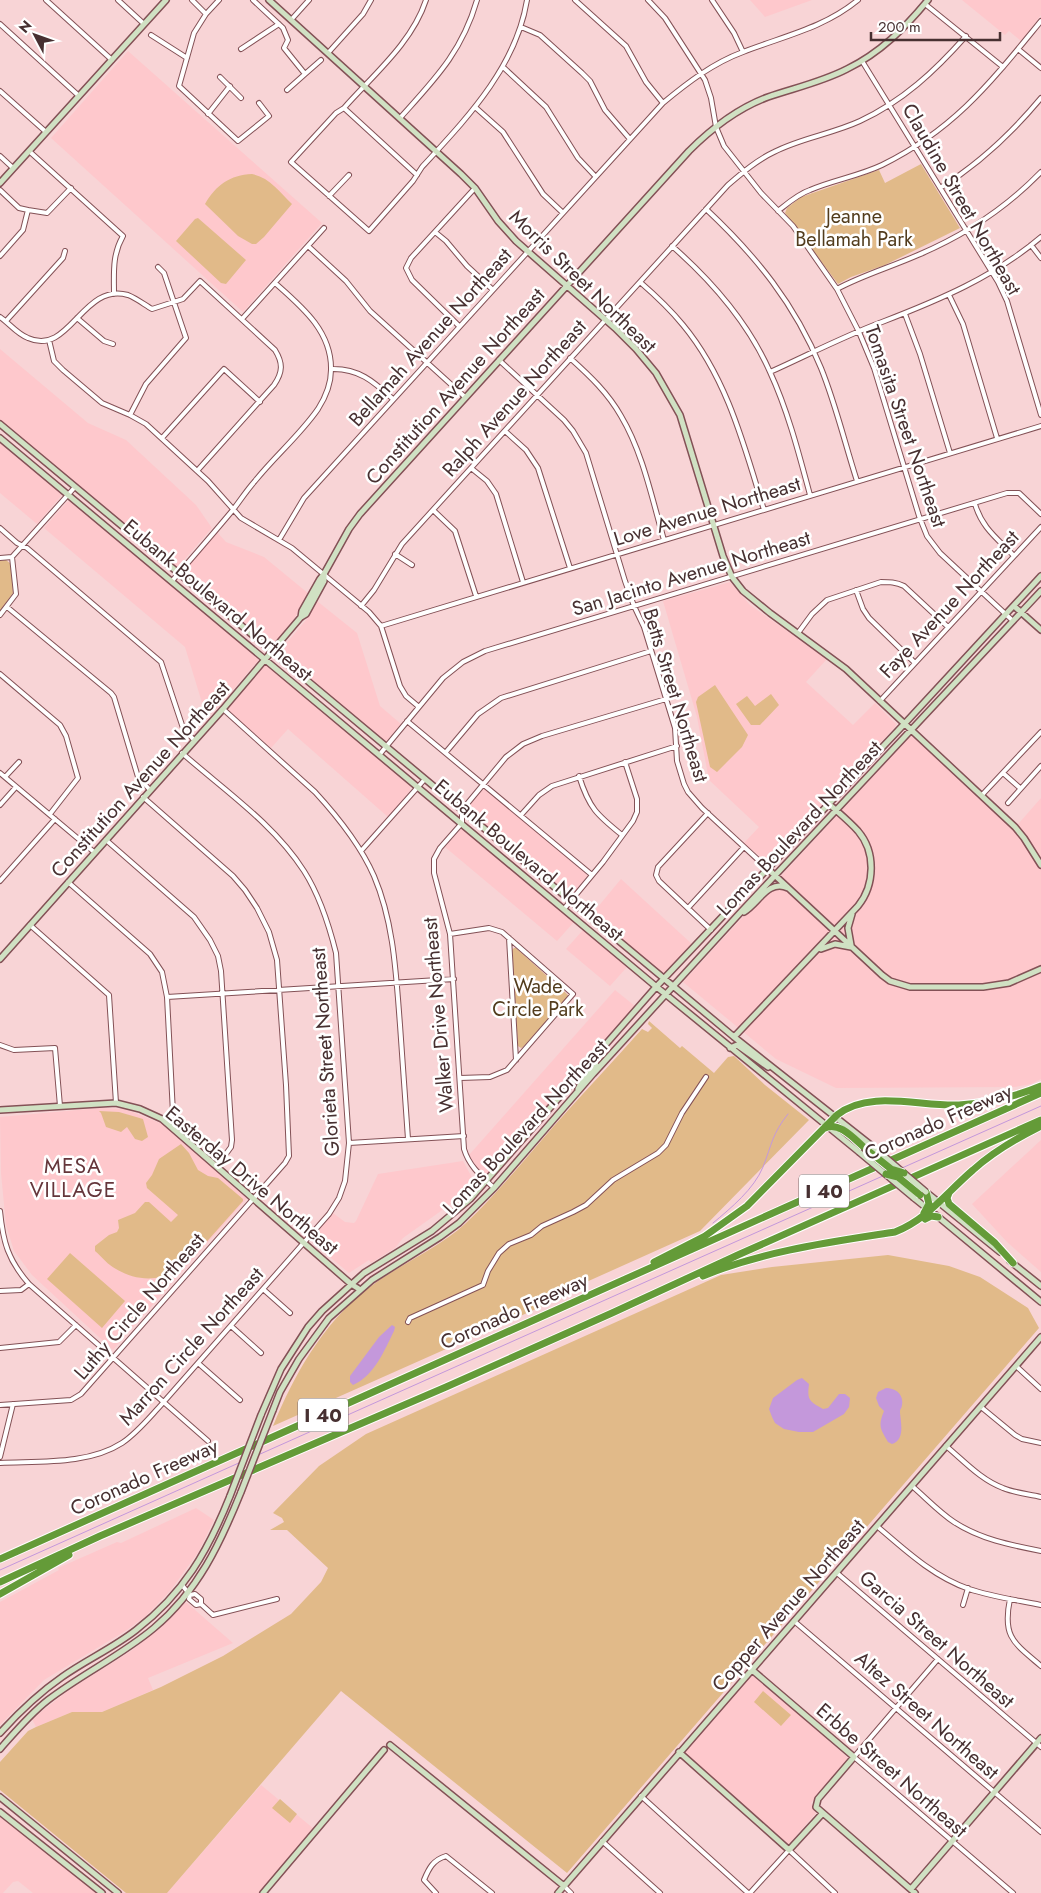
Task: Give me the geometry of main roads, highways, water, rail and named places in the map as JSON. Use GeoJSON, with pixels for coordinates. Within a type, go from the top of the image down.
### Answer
{"type":"FeatureCollection","features":[{"type":"Feature","properties":{"kind":"highway"},"geometry":{"type":"LineString","coordinates":[[607,1287],[705,1236],[731,1218],[760,1194],[825,1128],[852,1106],[880,1100],[932,1105],[966,1104],[1013,1096],[1041,1086]]}},
{"type":"Feature","properties":{"kind":"highway","name":"Coronado Freeway"},"geometry":{"type":"LineString","coordinates":[[0,1557],[39,1542],[553,1313],[607,1287],[1041,1093]]}},
{"type":"Feature","properties":{"kind":"highway"},"geometry":{"type":"LineString","coordinates":[[829,1111],[835,1113],[837,1118],[866,1149],[891,1169],[904,1173]]}},
{"type":"Feature","properties":{"kind":"highway"},"geometry":{"type":"LineString","coordinates":[[837,1118],[839,1135]]}},
{"type":"Feature","properties":{"kind":"highway","name":"Coronado Freeway"},"geometry":{"type":"LineString","coordinates":[[0,1582],[100,1536],[612,1313],[748,1250],[1041,1120]]}},
{"type":"Feature","properties":{"kind":"highway"},"geometry":{"type":"LineString","coordinates":[[612,1313],[735,1264],[894,1232],[909,1226],[913,1227],[974,1168],[1041,1126]]}},
{"type":"Feature","properties":{"kind":"highway"},"geometry":{"type":"LineString","coordinates":[[886,1174],[900,1179],[920,1195],[930,1211]]}},
{"type":"Feature","properties":{"kind":"highway"},"geometry":{"type":"LineString","coordinates":[[951,1190],[947,1196],[949,1204],[995,1243],[1013,1263]]}},
{"type":"Feature","properties":{"kind":"highway"},"geometry":{"type":"LineString","coordinates":[[0,1594],[100,1536]]}},
{"type":"Feature","properties":{"kind":"main road"},"geometry":{"type":"LineString","coordinates":[[0,183],[166,0]]}},
{"type":"Feature","properties":{"kind":"main road","name":"Morris Street Northeast"},"geometry":{"type":"LineString","coordinates":[[269,0],[475,188],[498,220],[528,251],[636,349],[650,366],[680,415],[723,556],[732,577],[752,599],[846,669],[982,795],[1021,834],[1041,865]]}},
{"type":"Feature","properties":{"kind":"main road","name":"Constitution Avenue Northeast"},"geometry":{"type":"LineString","coordinates":[[0,959],[223,709],[301,617],[306,614],[324,581],[324,574],[349,529],[360,514],[689,150],[716,127],[738,112],[766,98],[831,76],[862,61],[896,35],[927,2]]}},
{"type":"Feature","properties":{"kind":"main road","name":"Eubank Boulevard Northeast"},"geometry":{"type":"LineString","coordinates":[[0,424],[664,979],[734,1037],[829,1111]]}},
{"type":"Feature","properties":{"kind":"main road","name":"Eubank Boulevard Northeast"},"geometry":{"type":"LineString","coordinates":[[0,438],[825,1128],[866,1149],[886,1174]]}},
{"type":"Feature","properties":{"kind":"main road"},"geometry":{"type":"LineString","coordinates":[[12,448],[18,440]]}},
{"type":"Feature","properties":{"kind":"main road"},"geometry":{"type":"LineString","coordinates":[[126,543],[133,535]]}},
{"type":"Feature","properties":{"kind":"main road","name":"Lomas Boulevard Northeast"},"geometry":{"type":"LineString","coordinates":[[0,1733],[38,1695],[63,1676],[135,1631],[182,1585],[203,1556],[212,1539],[272,1387],[293,1349],[322,1311],[351,1284],[380,1262],[432,1230],[470,1199],[656,987],[1041,576]]}},
{"type":"Feature","properties":{"kind":"main road","name":"Lomas Boulevard Northeast"},"geometry":{"type":"LineString","coordinates":[[0,1748],[46,1701],[140,1639],[189,1594],[210,1562],[223,1536],[273,1410],[290,1374],[316,1334],[329,1318],[359,1289],[459,1223],[494,1188],[577,1092],[673,986],[1041,591]]}},
{"type":"Feature","properties":{"kind":"main road"},"geometry":{"type":"LineString","coordinates":[[1014,606],[1041,630]]}},
{"type":"Feature","properties":{"kind":"main road"},"geometry":{"type":"LineString","coordinates":[[214,616],[220,609]]}},
{"type":"Feature","properties":{"kind":"main road"},"geometry":{"type":"LineString","coordinates":[[305,692],[312,685]]}},
{"type":"Feature","properties":{"kind":"main road"},"geometry":{"type":"LineString","coordinates":[[734,1037],[854,911],[862,901],[868,888],[871,876],[871,859],[867,846],[860,834],[829,804]]}},
{"type":"Feature","properties":{"kind":"main road"},"geometry":{"type":"LineString","coordinates":[[513,866],[519,858]]}},
{"type":"Feature","properties":{"kind":"main road"},"geometry":{"type":"LineString","coordinates":[[768,869],[890,981],[910,987],[999,985],[1041,969]]}},
{"type":"Feature","properties":{"kind":"main road"},"geometry":{"type":"LineString","coordinates":[[739,914],[752,906],[773,886],[782,886],[792,891]]}},
{"type":"Feature","properties":{"kind":"main road"},"geometry":{"type":"LineString","coordinates":[[853,947],[848,928],[854,911]]}},
{"type":"Feature","properties":{"kind":"main road"},"geometry":{"type":"LineString","coordinates":[[816,951],[835,944],[853,947]]}},
{"type":"Feature","properties":{"kind":"main road"},"geometry":{"type":"LineString","coordinates":[[730,1048],[737,1045],[758,1061],[778,1071]]}},
{"type":"Feature","properties":{"kind":"main road"},"geometry":{"type":"LineString","coordinates":[[577,1092],[580,1083],[596,1065],[593,1059]]}},
{"type":"Feature","properties":{"kind":"main road","name":"Easterday Drive Northeast"},"geometry":{"type":"LineString","coordinates":[[0,1110],[116,1103],[140,1108],[169,1124],[359,1289]]}},
{"type":"Feature","properties":{"kind":"main road"},"geometry":{"type":"LineString","coordinates":[[904,1173],[920,1195],[940,1200],[1041,1286]]}},
{"type":"Feature","properties":{"kind":"main road"},"geometry":{"type":"LineString","coordinates":[[930,1211],[1041,1302]]}},
{"type":"Feature","properties":{"kind":"main road","name":"Copper Avenue Northeast"},"geometry":{"type":"LineString","coordinates":[[558,1893],[1041,1337]]}},
{"type":"Feature","properties":{"kind":"main road","name":"Erbbe Street Northeast"},"geometry":{"type":"LineString","coordinates":[[752,1669],[854,1757],[817,1802],[816,1807],[822,1814]]}},
{"type":"Feature","properties":{"kind":"main road"},"geometry":{"type":"LineString","coordinates":[[679,1752],[789,1850],[822,1814],[913,1891],[952,1841],[1039,1745],[1041,1738]]}},
{"type":"Feature","properties":{"kind":"main road"},"geometry":{"type":"LineString","coordinates":[[390,1745],[564,1886]]}},
{"type":"Feature","properties":{"kind":"main road"},"geometry":{"type":"LineString","coordinates":[[263,1893],[384,1750]]}},
{"type":"Feature","properties":{"kind":"main road"},"geometry":{"type":"LineString","coordinates":[[0,1797],[118,1893]]}},
{"type":"Feature","properties":{"kind":"main road"},"geometry":{"type":"LineString","coordinates":[[0,1812],[102,1893]]}},
{"type":"Feature","properties":{"kind":"waterway"},"geometry":{"type":"LineString","coordinates":[[902,1168],[1041,1106]]}},
{"type":"Feature","properties":{"kind":"waterway"},"geometry":{"type":"LineString","coordinates":[[713,1223],[741,1198],[754,1183],[763,1167],[775,1133],[788,1114]]}},
{"type":"Feature","properties":{"kind":"waterway"},"geometry":{"type":"LineString","coordinates":[[258,1455],[885,1175]]}},
{"type":"Feature","properties":{"kind":"waterway"},"geometry":{"type":"LineString","coordinates":[[0,1570],[241,1462]]}},
{"type":"Feature","properties":{"kind":"district","name":"MESA VILLAGE"},"geometry":{"type":"Point","coordinates":[73,1178]}},
{"type":"Feature","properties":{"kind":"park label","name":"Jeanne Bellamah Park"},"geometry":{"type":"Point","coordinates":[854,228]}},
{"type":"Feature","properties":{"kind":"park label","name":"Wade Circle Park"},"geometry":{"type":"Point","coordinates":[538,998]}}]}
